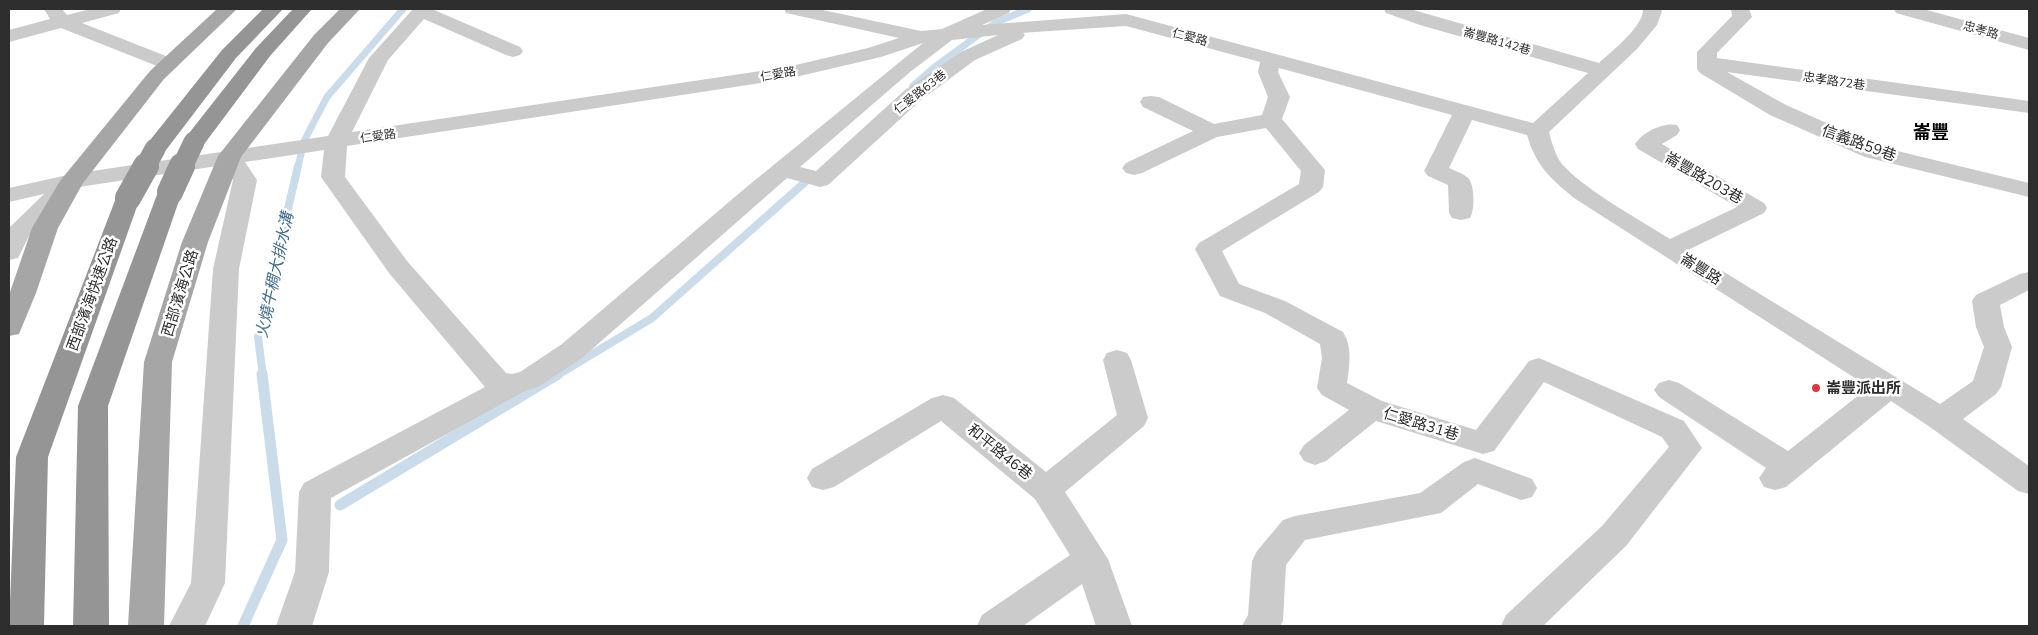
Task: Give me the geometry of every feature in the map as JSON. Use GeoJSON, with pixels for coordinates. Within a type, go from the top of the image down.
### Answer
{"type":"FeatureCollection","features":[{"type":"Feature","properties":{"kind":"highway","name":"西部濱海快速公路"},"geometry":{"type":"LineString","coordinates":[[26,626],[32,457],[128,198],[155,149],[229,54],[274,9]]}},
{"type":"Feature","properties":{"kind":"highway"},"geometry":{"type":"LineString","coordinates":[[91,626],[93,406],[170,192],[194,142],[263,52],[303,9]]}},
{"type":"Feature","properties":{"kind":"main road"},"geometry":{"type":"LineString","coordinates":[[9,327],[23,293],[45,228],[72,181],[130,107],[169,64],[228,9]]}},
{"type":"Feature","properties":{"kind":"main road","name":"西部濱海公路"},"geometry":{"type":"LineString","coordinates":[[146,626],[158,362],[196,242],[230,156],[321,39],[351,9]]}},
{"type":"Feature","properties":{"kind":"street"},"geometry":{"type":"LineString","coordinates":[[9,36],[58,15],[112,9]]}},
{"type":"Feature","properties":{"kind":"street"},"geometry":{"type":"LineString","coordinates":[[793,9],[921,37]]}},
{"type":"Feature","properties":{"kind":"street"},"geometry":{"type":"LineString","coordinates":[[294,626],[312,572],[315,492],[513,385],[530,379],[572,351],[903,68],[947,34],[1002,9]]}},
{"type":"Feature","properties":{"kind":"street","name":"仁愛路63巷"},"geometry":{"type":"LineString","coordinates":[[783,169],[820,180],[913,95],[968,56],[1071,9]]}},
{"type":"Feature","properties":{"kind":"street","name":"崙豐路142巷"},"geometry":{"type":"LineString","coordinates":[[1393,9],[1427,21],[1602,70]]}},
{"type":"Feature","properties":{"kind":"street"},"geometry":{"type":"LineString","coordinates":[[1537,131],[1630,45],[1647,25],[1653,11],[1652,9]]}},
{"type":"Feature","properties":{"kind":"street"},"geometry":{"type":"LineString","coordinates":[[1707,63],[1707,52],[1742,17],[1740,9]]}},
{"type":"Feature","properties":{"kind":"street","name":"忠孝路"},"geometry":{"type":"LineString","coordinates":[[1903,9],[2029,44]]}},
{"type":"Feature","properties":{"kind":"street"},"geometry":{"type":"LineString","coordinates":[[513,51],[422,10],[379,58],[336,142],[333,177],[393,259],[496,380],[513,385]]}},
{"type":"Feature","properties":{"kind":"street"},"geometry":{"type":"LineString","coordinates":[[58,15],[169,64]]}},
{"type":"Feature","properties":{"kind":"street","name":"仁愛路"},"geometry":{"type":"LineString","coordinates":[[9,195],[72,181],[230,156],[336,142],[787,73],[874,53],[921,37],[1035,26],[1126,20],[1537,131]]}},
{"type":"Feature","properties":{"kind":"street"},"geometry":{"type":"LineString","coordinates":[[1134,168],[1211,131],[1271,120],[1279,97],[1268,72],[1271,58]]}},
{"type":"Feature","properties":{"kind":"street","name":"忠孝路72巷"},"geometry":{"type":"LineString","coordinates":[[1707,63],[2029,107]]}},
{"type":"Feature","properties":{"kind":"street","name":"信義路59巷"},"geometry":{"type":"LineString","coordinates":[[1707,63],[1706,69],[1778,110],[1873,152],[2029,190]]}},
{"type":"Feature","properties":{"kind":"street"},"geometry":{"type":"LineString","coordinates":[[1151,102],[1211,131]]}},
{"type":"Feature","properties":{"kind":"street"},"geometry":{"type":"LineString","coordinates":[[1461,214],[1460,182],[1436,171],[1465,112]]}},
{"type":"Feature","properties":{"kind":"street","name":"仁愛路31巷"},"geometry":{"type":"LineString","coordinates":[[1271,120],[1313,170],[1311,187],[1208,249],[1229,290],[1275,307],[1333,339],[1336,358],[1332,388],[1372,409],[1483,443],[1539,368],[1673,429],[1686,448],[1614,536],[1518,626]]}},
{"type":"Feature","properties":{"kind":"street","name":"崙豐路203巷"},"geometry":{"type":"LineString","coordinates":[[1669,130],[1646,144],[1756,208],[1669,249]]}},
{"type":"Feature","properties":{"kind":"street","name":"崙豐路"},"geometry":{"type":"LineString","coordinates":[[1537,131],[1543,151],[1552,168],[1582,193],[1941,419],[2029,482]]}},
{"type":"Feature","properties":{"kind":"street"},"geometry":{"type":"LineString","coordinates":[[187,626],[208,583],[226,269],[245,180],[230,156]]}},
{"type":"Feature","properties":{"kind":"street"},"geometry":{"type":"LineString","coordinates":[[9,252],[18,233],[72,181]]}},
{"type":"Feature","properties":{"kind":"street"},"geometry":{"type":"LineString","coordinates":[[1941,419],[1986,387],[1998,347],[1990,327],[1986,301],[2029,280]]}},
{"type":"Feature","properties":{"kind":"street"},"geometry":{"type":"LineString","coordinates":[[1046,490],[1133,418],[1117,360]]}},
{"type":"Feature","properties":{"kind":"street"},"geometry":{"type":"LineString","coordinates":[[1669,390],[1782,473],[1889,387]]}},
{"type":"Feature","properties":{"kind":"street","name":"和平路46巷"},"geometry":{"type":"LineString","coordinates":[[823,478],[943,406],[1046,490],[1091,559],[1114,626]]}},
{"type":"Feature","properties":{"kind":"street"},"geometry":{"type":"LineString","coordinates":[[1315,453],[1372,409]]}},
{"type":"Feature","properties":{"kind":"street"},"geometry":{"type":"LineString","coordinates":[[1260,626],[1266,621],[1269,561],[1295,530],[1428,504],[1475,470],[1521,488]]}},
{"type":"Feature","properties":{"kind":"street"},"geometry":{"type":"LineString","coordinates":[[995,626],[1091,559]]}},
{"type":"Feature","properties":{"kind":"waterway","name":"火燒牛稠大排水溝"},"geometry":{"type":"LineString","coordinates":[[298,167],[304,141],[327,97],[403,9]]}},
{"type":"Feature","properties":{"kind":"waterway"},"geometry":{"type":"LineString","coordinates":[[913,86],[936,66],[995,23],[1028,9]]}},
{"type":"Feature","properties":{"kind":"waterway","name":"火燒牛稠大排水溝"},"geometry":{"type":"LineString","coordinates":[[263,376],[258,337],[298,166]]}},
{"type":"Feature","properties":{"kind":"waterway"},"geometry":{"type":"LineString","coordinates":[[556,376],[652,318],[812,176]]}},
{"type":"Feature","properties":{"kind":"waterway","name":"火燒牛稠大排水溝"},"geometry":{"type":"LineString","coordinates":[[243,626],[282,540],[262,374]]}},
{"type":"Feature","properties":{"kind":"waterway"},"geometry":{"type":"LineString","coordinates":[[340,505],[558,374]]}},
{"type":"Feature","properties":{"kind":"place","name":"崙豐派出所"},"geometry":{"type":"Point","coordinates":[1816,388]}},
{"type":"Feature","properties":{"kind":"district","name":"崙豐"},"geometry":{"type":"Point","coordinates":[1931,132]}}]}
